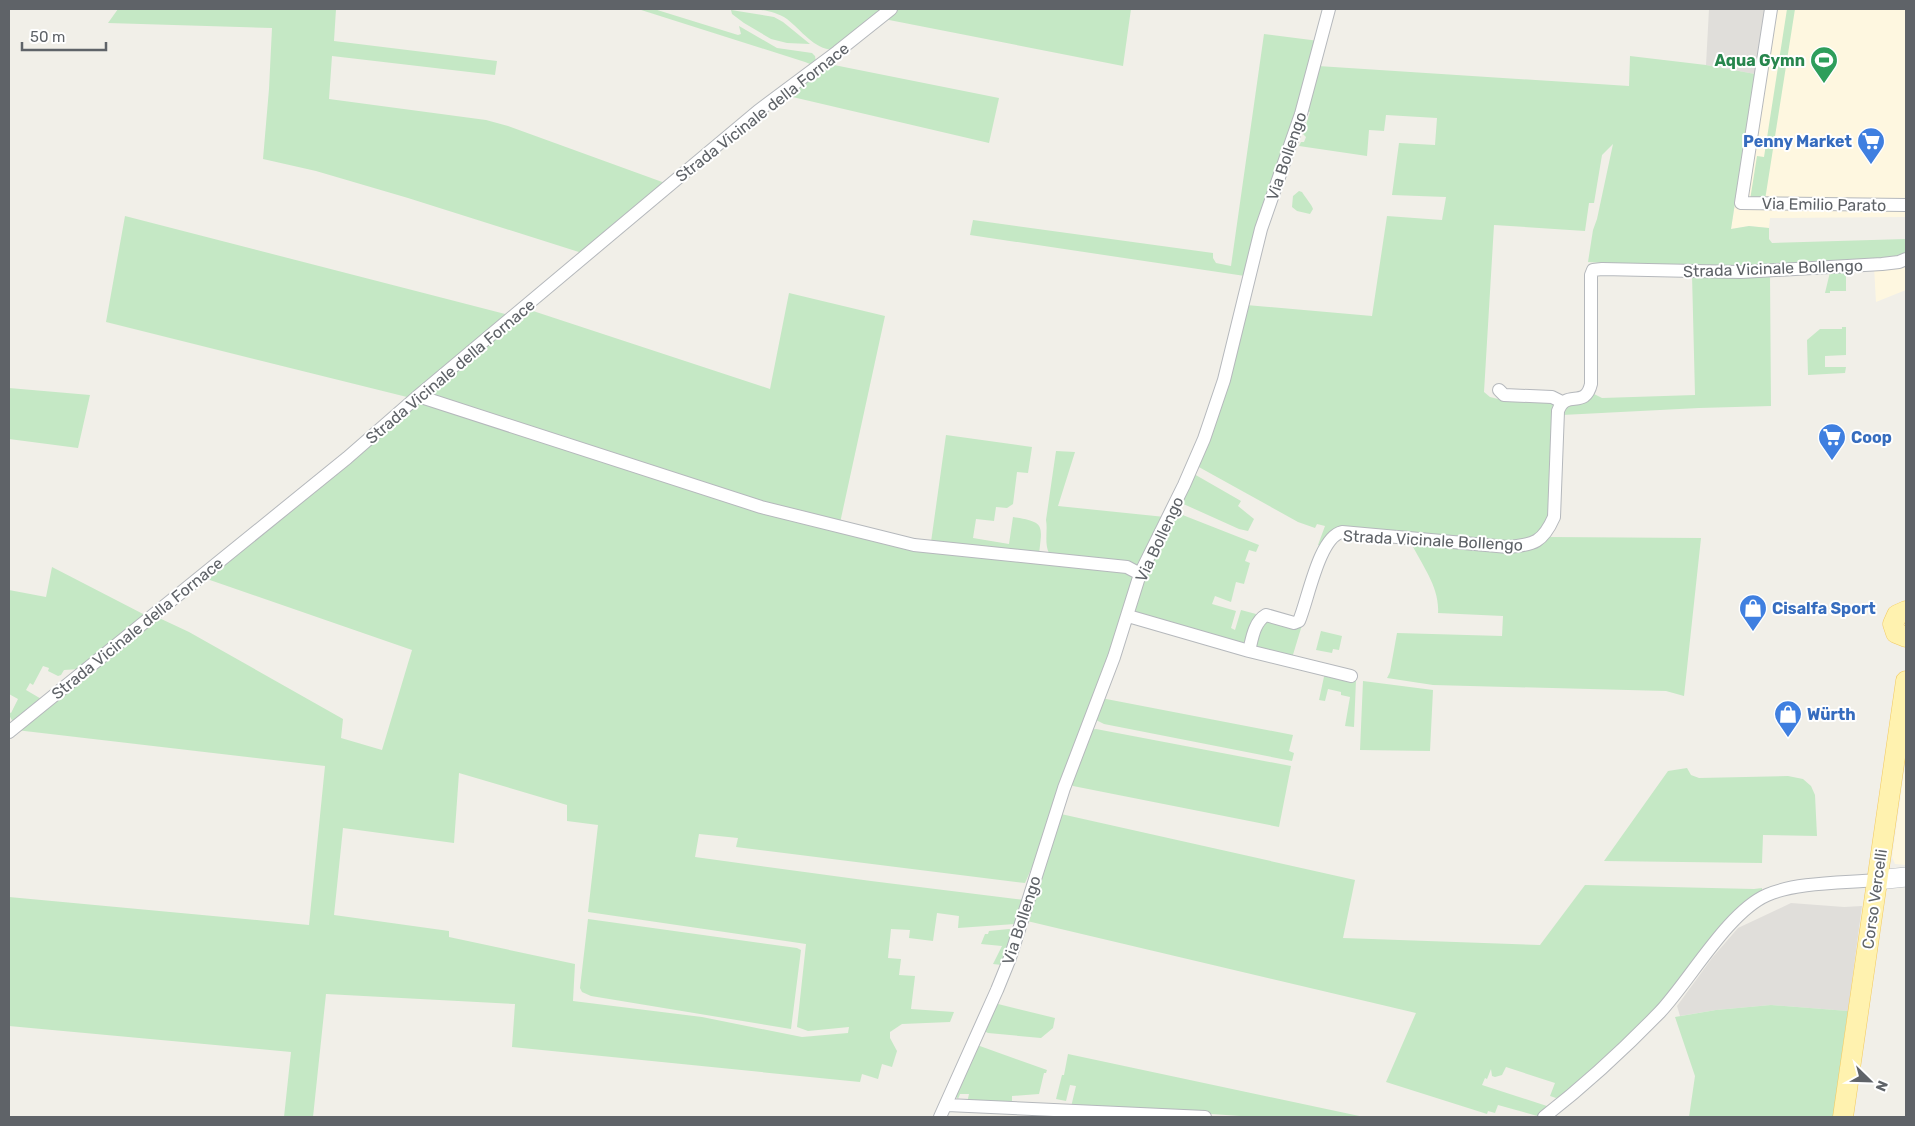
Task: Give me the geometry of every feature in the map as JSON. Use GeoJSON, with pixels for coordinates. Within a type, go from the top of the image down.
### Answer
{"type":"FeatureCollection","features":[{"type":"Feature","properties":{"kind":"main road"},"geometry":{"type":"LineString","coordinates":[[1906,611],[1897,614],[1893,624],[1896,633],[1906,639]]}},
{"type":"Feature","properties":{"kind":"main road","name":"Corso Vercelli"},"geometry":{"type":"LineString","coordinates":[[1843,1117],[1906,681]]}},
{"type":"Feature","properties":{"kind":"street","name":"Strada Vicinale della Fornace"},"geometry":{"type":"LineString","coordinates":[[9,732],[264,527],[758,111],[838,52],[890,9]]}},
{"type":"Feature","properties":{"kind":"street","name":"Via Bollengo"},"geometry":{"type":"LineString","coordinates":[[940,1117],[1010,958],[1070,771],[1128,616],[1140,574],[1184,485],[1212,417],[1224,380],[1261,229],[1301,114],[1329,9]]}},
{"type":"Feature","properties":{"kind":"street","name":"Via Emilio Parato"},"geometry":{"type":"LineString","coordinates":[[1771,9],[1741,202],[1906,206]]}},
{"type":"Feature","properties":{"kind":"street","name":"Strada Vicinale Bollengo"},"geometry":{"type":"LineString","coordinates":[[1248,651],[1257,623],[1262,617],[1266,615],[1294,623],[1299,621],[1324,551],[1330,539],[1338,533],[1508,547],[1531,545],[1542,538],[1549,529],[1554,517],[1558,411],[1562,402],[1580,398],[1590,391],[1591,275],[1593,270],[1741,272],[1882,264],[1899,262],[1906,259]]}},
{"type":"Feature","properties":{"kind":"street"},"geometry":{"type":"LineString","coordinates":[[1499,390],[1504,395],[1552,397],[1562,402]]}},
{"type":"Feature","properties":{"kind":"street"},"geometry":{"type":"LineString","coordinates":[[418,396],[761,507],[914,545],[1127,567],[1140,574]]}},
{"type":"Feature","properties":{"kind":"street"},"geometry":{"type":"LineString","coordinates":[[1128,616],[1248,651],[1351,676]]}},
{"type":"Feature","properties":{"kind":"street"},"geometry":{"type":"LineString","coordinates":[[1544,1117],[1571,1096],[1661,1011],[1730,925],[1747,908],[1766,895],[1787,888],[1906,877]]}},
{"type":"Feature","properties":{"kind":"street"},"geometry":{"type":"LineString","coordinates":[[947,1104],[1205,1117]]}},
{"type":"Feature","properties":{"kind":"shaded area"},"geometry":{"type":"Polygon","coordinates":[[[1709,9],[1766,9],[1755,74],[1706,65],[1709,9]]]}},
{"type":"Feature","properties":{"kind":"shaded area"},"geometry":{"type":"Polygon","coordinates":[[[1766,9],[1906,9],[1906,217],[1770,218],[1769,228],[1749,226],[1731,229],[1766,9]]]}},
{"type":"Feature","properties":{"kind":"shaded area"},"geometry":{"type":"Polygon","coordinates":[[[1906,264],[1906,290],[1876,302],[1874,267],[1906,264]]]}},
{"type":"Feature","properties":{"kind":"shaded area"},"geometry":{"type":"Polygon","coordinates":[[[1905,766],[1906,865],[1895,864],[1892,857],[1905,766]]]}},
{"type":"Feature","properties":{"kind":"shaded area"},"geometry":{"type":"Polygon","coordinates":[[[1791,903],[1844,907],[1862,906],[1848,1011],[1771,1005],[1716,1010],[1680,1016],[1677,1006],[1712,958],[1738,928],[1791,903]]]}},
{"type":"Feature","properties":{"kind":"green space"},"geometry":{"type":"Polygon","coordinates":[[[118,9],[336,9],[334,41],[497,61],[495,75],[332,56],[329,99],[486,120],[508,126],[665,183],[582,253],[408,198],[316,171],[263,159],[272,28],[108,23],[118,9]]]}},
{"type":"Feature","properties":{"kind":"green space"},"geometry":{"type":"Polygon","coordinates":[[[638,9],[654,9],[738,35],[741,34],[739,26],[777,48],[812,53],[815,56],[816,62],[809,67],[810,64],[805,62],[638,9]]]}},
{"type":"Feature","properties":{"kind":"green space"},"geometry":{"type":"Polygon","coordinates":[[[752,9],[886,9],[833,50],[814,43],[787,19],[770,12],[752,9]]]}},
{"type":"Feature","properties":{"kind":"green space"},"geometry":{"type":"Polygon","coordinates":[[[896,9],[1131,9],[1123,66],[884,19],[896,9]]]}},
{"type":"Feature","properties":{"kind":"green space"},"geometry":{"type":"Polygon","coordinates":[[[1787,9],[1795,9],[1765,200],[1750,200],[1757,156],[1764,157],[1787,9]]]}},
{"type":"Feature","properties":{"kind":"green space"},"geometry":{"type":"Polygon","coordinates":[[[731,10],[774,17],[810,44],[787,43],[771,39],[744,23],[732,14],[731,10]]]}},
{"type":"Feature","properties":{"kind":"green space"},"geometry":{"type":"Polygon","coordinates":[[[1264,34],[1319,41],[1245,276],[970,235],[973,220],[1213,253],[1216,263],[1231,266],[1264,34]]]}},
{"type":"Feature","properties":{"kind":"green space"},"geometry":{"type":"Polygon","coordinates":[[[1630,56],[1706,65],[1755,74],[1731,229],[1749,226],[1769,228],[1769,239],[1772,243],[1906,239],[1906,254],[1904,256],[1834,263],[1683,268],[1588,262],[1593,230],[1613,144],[1602,155],[1594,203],[1589,203],[1585,231],[1494,225],[1484,392],[1490,397],[1498,399],[1555,402],[1551,519],[1530,543],[1342,530],[1323,547],[1318,545],[1325,526],[1317,524],[1315,528],[1298,522],[1197,466],[1246,305],[1372,316],[1387,216],[1442,220],[1446,197],[1392,195],[1399,143],[1435,145],[1437,118],[1386,115],[1384,131],[1369,130],[1367,156],[1299,146],[1306,137],[1303,134],[1310,112],[1307,111],[1318,66],[1629,86],[1630,56]]]}},
{"type":"Feature","properties":{"kind":"green space"},"geometry":{"type":"Polygon","coordinates":[[[829,64],[999,98],[989,143],[784,95],[829,64]]]}},
{"type":"Feature","properties":{"kind":"green space"},"geometry":{"type":"Polygon","coordinates":[[[1299,191],[1302,192],[1313,209],[1310,214],[1297,211],[1292,207],[1293,196],[1299,191]]]}},
{"type":"Feature","properties":{"kind":"green space"},"geometry":{"type":"Polygon","coordinates":[[[125,216],[509,315],[411,398],[106,322],[125,216]]]}},
{"type":"Feature","properties":{"kind":"green space"},"geometry":{"type":"Polygon","coordinates":[[[1846,270],[1846,291],[1830,291],[1830,293],[1825,293],[1830,272],[1846,270]]]}},
{"type":"Feature","properties":{"kind":"green space"},"geometry":{"type":"Polygon","coordinates":[[[1692,274],[1770,275],[1771,406],[1562,415],[1566,406],[1586,400],[1594,394],[1602,398],[1695,395],[1692,274]]]}},
{"type":"Feature","properties":{"kind":"green space"},"geometry":{"type":"Polygon","coordinates":[[[789,293],[885,316],[840,523],[748,500],[431,398],[430,392],[527,309],[770,389],[789,293]]]}},
{"type":"Feature","properties":{"kind":"green space"},"geometry":{"type":"Polygon","coordinates":[[[1842,327],[1846,327],[1846,355],[1825,356],[1825,367],[1846,367],[1845,373],[1808,375],[1807,340],[1820,329],[1842,329],[1842,327]]]}},
{"type":"Feature","properties":{"kind":"green space"},"geometry":{"type":"Polygon","coordinates":[[[9,388],[90,395],[78,448],[9,439],[9,388]]]}},
{"type":"Feature","properties":{"kind":"green space"},"geometry":{"type":"Polygon","coordinates":[[[416,401],[913,548],[1123,569],[1132,575],[1133,578],[1124,617],[1040,849],[1025,883],[736,847],[738,838],[699,834],[695,857],[1025,900],[1015,924],[958,928],[959,916],[937,913],[933,941],[909,938],[910,930],[891,929],[888,958],[901,959],[899,975],[915,976],[911,1009],[954,1012],[950,1022],[902,1024],[890,1032],[890,1038],[897,1051],[892,1067],[882,1064],[878,1079],[862,1074],[860,1082],[512,1047],[515,1004],[326,994],[313,1117],[284,1117],[291,1052],[9,1026],[9,897],[309,925],[325,766],[16,730],[157,617],[189,632],[343,719],[341,738],[382,750],[412,650],[207,579],[416,401]],[[459,773],[454,843],[343,828],[334,915],[449,931],[449,937],[575,964],[573,1001],[702,1017],[802,1037],[848,1033],[849,1027],[808,1031],[797,1027],[806,944],[588,912],[598,825],[567,821],[567,805],[459,773]]]}},
{"type":"Feature","properties":{"kind":"green space"},"geometry":{"type":"Polygon","coordinates":[[[946,435],[1032,447],[1028,473],[1017,472],[1013,504],[1007,508],[996,507],[994,521],[976,519],[973,538],[1009,544],[1013,517],[1024,519],[1037,523],[1040,527],[1039,555],[931,542],[946,435]]]}},
{"type":"Feature","properties":{"kind":"green space"},"geometry":{"type":"Polygon","coordinates":[[[1056,451],[1075,452],[1058,506],[1165,517],[1137,566],[1049,553],[1046,520],[1056,451]]]}},
{"type":"Feature","properties":{"kind":"green space"},"geometry":{"type":"Polygon","coordinates":[[[1194,474],[1241,501],[1238,506],[1254,519],[1248,531],[1239,529],[1179,502],[1194,474]]]}},
{"type":"Feature","properties":{"kind":"green space"},"geometry":{"type":"Polygon","coordinates":[[[1175,512],[1259,545],[1256,552],[1249,550],[1245,561],[1250,563],[1244,584],[1236,582],[1231,602],[1215,596],[1212,604],[1236,611],[1231,628],[1235,630],[1241,610],[1256,614],[1250,636],[1244,643],[1240,645],[1136,614],[1135,610],[1141,584],[1175,512]]]}},
{"type":"Feature","properties":{"kind":"green space"},"geometry":{"type":"Polygon","coordinates":[[[1549,537],[1701,538],[1684,696],[1666,691],[1433,685],[1387,678],[1390,672],[1397,633],[1502,636],[1503,616],[1438,613],[1438,604],[1433,586],[1411,543],[1514,552],[1549,537]]]}},
{"type":"Feature","properties":{"kind":"green space"},"geometry":{"type":"Polygon","coordinates":[[[52,567],[147,616],[79,669],[64,670],[58,676],[48,671],[49,668],[43,666],[33,685],[30,683],[26,690],[43,700],[14,724],[9,712],[11,713],[18,699],[9,694],[9,590],[46,597],[52,567]]]}},
{"type":"Feature","properties":{"kind":"green space"},"geometry":{"type":"Polygon","coordinates":[[[1262,621],[1302,625],[1292,658],[1261,651],[1256,646],[1262,621]]]}},
{"type":"Feature","properties":{"kind":"green space"},"geometry":{"type":"Polygon","coordinates":[[[1321,631],[1342,636],[1339,650],[1333,649],[1332,653],[1316,650],[1321,631]]]}},
{"type":"Feature","properties":{"kind":"green space"},"geometry":{"type":"Polygon","coordinates":[[[1325,672],[1356,680],[1354,727],[1345,726],[1350,697],[1341,695],[1341,692],[1328,689],[1325,701],[1319,700],[1325,672]]]}},
{"type":"Feature","properties":{"kind":"green space"},"geometry":{"type":"Polygon","coordinates":[[[1363,681],[1433,690],[1430,751],[1360,750],[1363,681]]]}},
{"type":"Feature","properties":{"kind":"green space"},"geometry":{"type":"Polygon","coordinates":[[[1101,698],[1293,735],[1289,751],[1294,753],[1292,761],[1104,724],[1096,720],[1101,698]]]}},
{"type":"Feature","properties":{"kind":"green space"},"geometry":{"type":"Polygon","coordinates":[[[1096,729],[1291,766],[1279,827],[1073,786],[1070,783],[1089,730],[1096,729]]]}},
{"type":"Feature","properties":{"kind":"green space"},"geometry":{"type":"Polygon","coordinates":[[[1687,768],[1691,775],[1699,778],[1788,776],[1803,779],[1811,786],[1815,795],[1817,836],[1763,835],[1762,863],[1604,861],[1668,771],[1687,768]]]}},
{"type":"Feature","properties":{"kind":"green space"},"geometry":{"type":"Polygon","coordinates":[[[1061,814],[1355,880],[1343,938],[1540,945],[1585,885],[1762,888],[1762,891],[1657,1008],[1565,1094],[1556,1098],[1550,1096],[1555,1083],[1506,1067],[1502,1075],[1495,1077],[1492,1076],[1491,1069],[1482,1085],[1553,1108],[1541,1117],[1498,1105],[1495,1113],[1488,1111],[1487,1114],[1386,1082],[1416,1013],[1027,921],[1061,814]]]}},
{"type":"Feature","properties":{"kind":"green space"},"geometry":{"type":"Polygon","coordinates":[[[588,919],[801,950],[791,1029],[591,996],[582,992],[580,988],[588,919]]]}},
{"type":"Feature","properties":{"kind":"green space"},"geometry":{"type":"Polygon","coordinates":[[[1013,930],[1002,965],[993,964],[1002,946],[981,944],[985,934],[988,934],[989,931],[1013,930]]]}},
{"type":"Feature","properties":{"kind":"green space"},"geometry":{"type":"Polygon","coordinates":[[[994,1003],[1055,1018],[1053,1028],[1041,1038],[988,1033],[982,1030],[994,1003]]]}},
{"type":"Feature","properties":{"kind":"green space"},"geometry":{"type":"Polygon","coordinates":[[[1771,1005],[1848,1011],[1833,1117],[1689,1117],[1695,1076],[1675,1017],[1716,1010],[1771,1005]]]}},
{"type":"Feature","properties":{"kind":"green space"},"geometry":{"type":"Polygon","coordinates":[[[977,1045],[1047,1070],[1044,1073],[1039,1094],[1012,1096],[1012,1102],[1017,1102],[1017,1104],[967,1103],[969,1094],[960,1094],[958,1099],[954,1095],[977,1045]]]}},
{"type":"Feature","properties":{"kind":"green space"},"geometry":{"type":"Polygon","coordinates":[[[1068,1054],[1364,1117],[1254,1117],[1141,1109],[1071,1107],[1076,1086],[1070,1085],[1066,1101],[1056,1099],[1062,1075],[1064,1075],[1068,1054]]]}},
{"type":"Feature","properties":{"kind":"place","name":"Aqua Gymn"},"geometry":{"type":"Point","coordinates":[1824,84]}},
{"type":"Feature","properties":{"kind":"place","name":"Penny Market"},"geometry":{"type":"Point","coordinates":[1871,165]}},
{"type":"Feature","properties":{"kind":"place","name":"Coop"},"geometry":{"type":"Point","coordinates":[1832,461]}},
{"type":"Feature","properties":{"kind":"place","name":"Cisalfa Sport"},"geometry":{"type":"Point","coordinates":[1753,632]}},
{"type":"Feature","properties":{"kind":"place","name":"Würth"},"geometry":{"type":"Point","coordinates":[1788,738]}}]}
